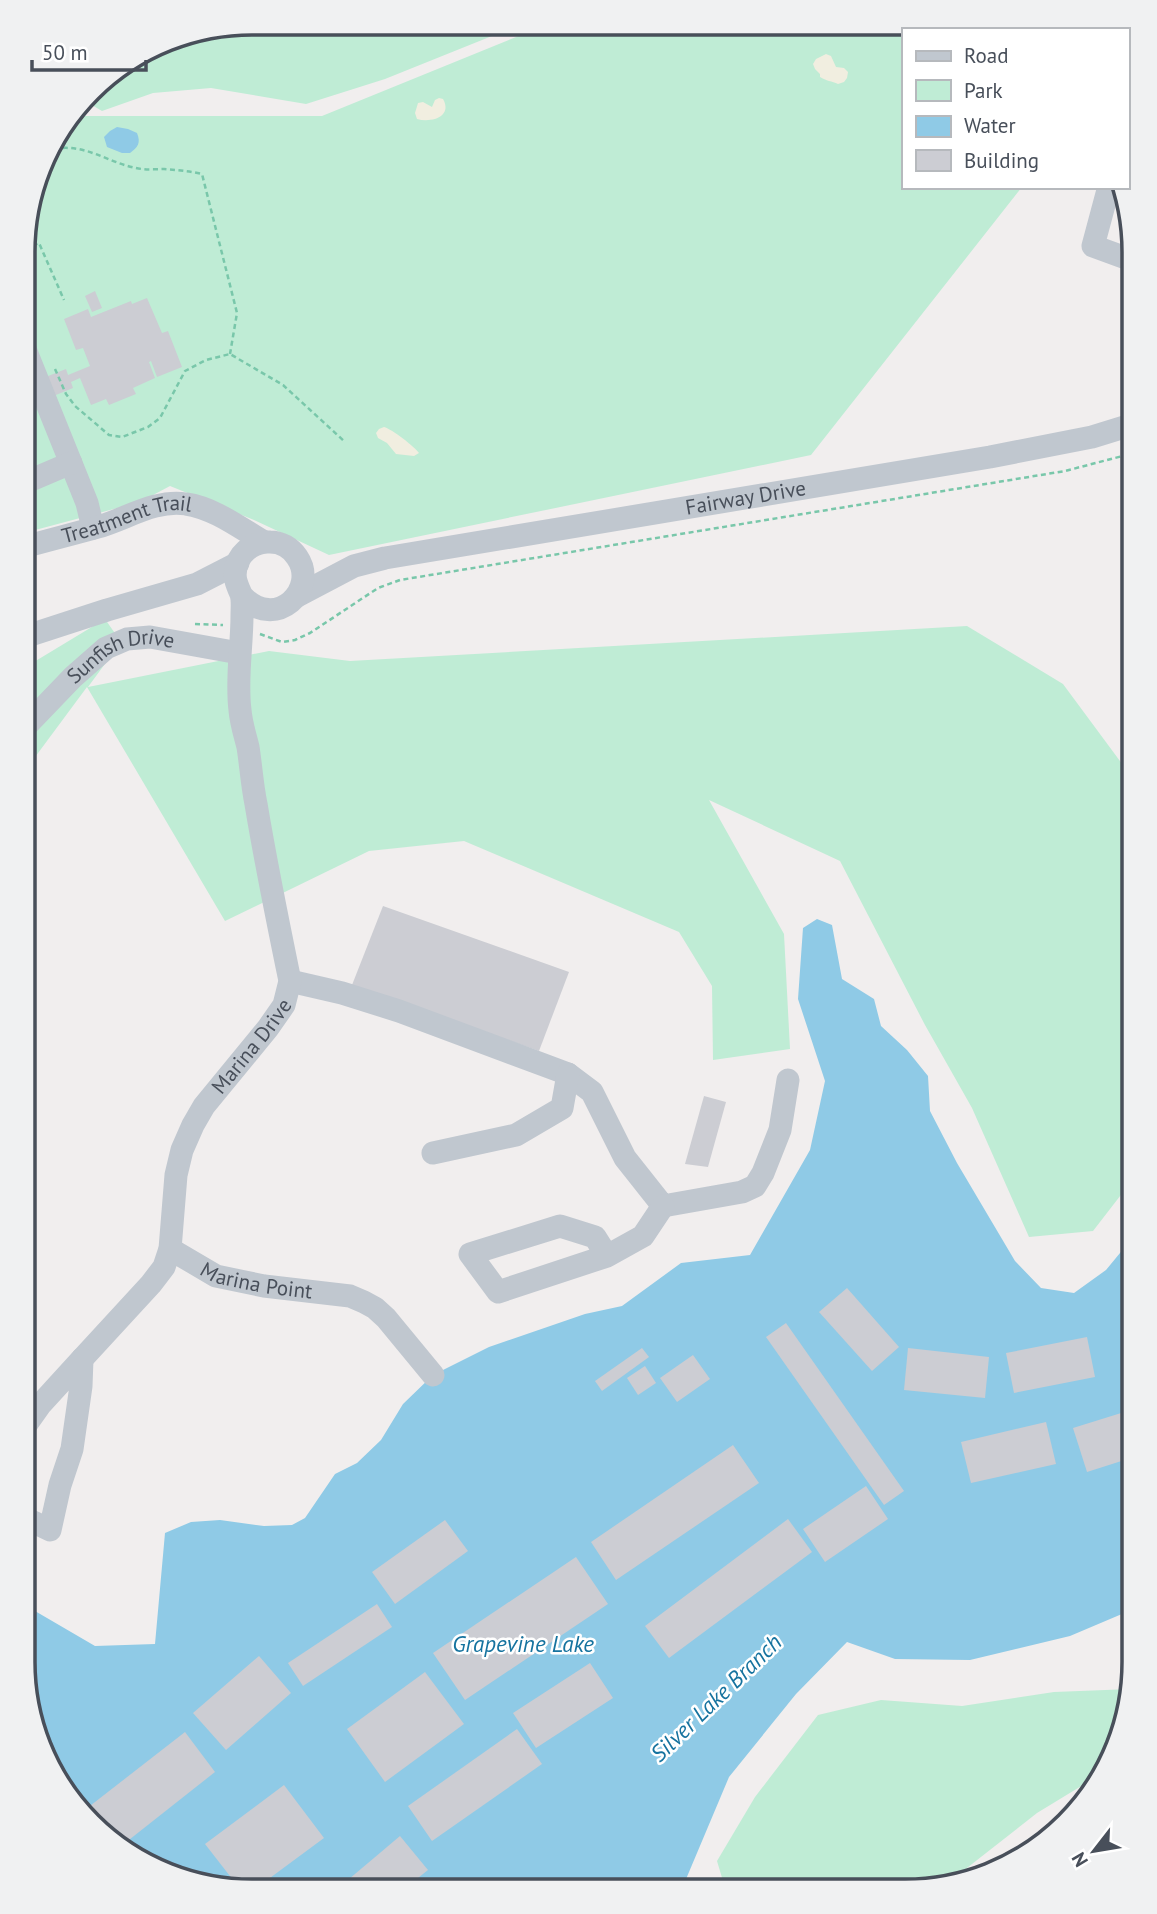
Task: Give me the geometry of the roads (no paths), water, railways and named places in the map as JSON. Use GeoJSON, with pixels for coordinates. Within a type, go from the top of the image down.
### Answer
{"type":"FeatureCollection","features":[{"type":"Feature","properties":{"kind":"street"},"geometry":{"type":"LineString","coordinates":[[1109,190],[1093,246],[1122,257]]}},
{"type":"Feature","properties":{"kind":"street"},"geometry":{"type":"LineString","coordinates":[[35,396],[71,463],[87,503],[93,528]]}},
{"type":"Feature","properties":{"kind":"street","name":"Fairway Drive"},"geometry":{"type":"LineString","coordinates":[[264,542],[282,544],[312,564],[327,567],[354,566],[385,558],[1049,446],[1122,428]]}},
{"type":"Feature","properties":{"kind":"street"},"geometry":{"type":"LineString","coordinates":[[35,478],[71,463]]}},
{"type":"Feature","properties":{"kind":"street","name":"Treatment Trail"},"geometry":{"type":"LineString","coordinates":[[35,544],[148,509],[177,503],[199,507],[264,542]]}},
{"type":"Feature","properties":{"kind":"street"},"geometry":{"type":"LineString","coordinates":[[226,521],[233,531],[239,559],[235,579],[239,592]]}},
{"type":"Feature","properties":{"kind":"street"},"geometry":{"type":"LineString","coordinates":[[197,584],[239,559],[255,545],[264,542]]}},
{"type":"Feature","properties":{"kind":"street"},"geometry":{"type":"LineString","coordinates":[[247,630],[288,602],[302,585],[302,565],[297,556]]}},
{"type":"Feature","properties":{"kind":"street","name":"Fairway Drive"},"geometry":{"type":"LineString","coordinates":[[288,602],[354,566]]}},
{"type":"Feature","properties":{"kind":"street"},"geometry":{"type":"LineString","coordinates":[[35,633],[197,584],[209,583],[239,592],[256,608],[268,611],[288,602]]}},
{"type":"Feature","properties":{"kind":"street","name":"Marina Drive"},"geometry":{"type":"LineString","coordinates":[[35,1412],[151,1284],[164,1266],[170,1249],[176,1175],[187,1138],[204,1106],[284,1005],[290,981],[239,710],[239,653],[247,630],[239,592]]}},
{"type":"Feature","properties":{"kind":"street","name":"Sunfish Drive"},"geometry":{"type":"LineString","coordinates":[[35,717],[106,648],[127,639],[150,637],[175,640],[239,653]]}},
{"type":"Feature","properties":{"kind":"street"},"geometry":{"type":"LineString","coordinates":[[290,981],[342,993],[399,1011],[568,1074],[592,1092],[625,1158],[663,1206]]}},
{"type":"Feature","properties":{"kind":"street"},"geometry":{"type":"LineString","coordinates":[[433,1153],[516,1135],[562,1108],[568,1074]]}},
{"type":"Feature","properties":{"kind":"street"},"geometry":{"type":"LineString","coordinates":[[607,1256],[595,1237],[560,1226],[470,1254],[498,1292],[607,1256],[643,1236],[663,1206],[742,1192],[755,1186],[780,1130],[788,1080]]}},
{"type":"Feature","properties":{"kind":"street","name":"Marina Point"},"geometry":{"type":"LineString","coordinates":[[170,1249],[216,1276],[237,1282],[350,1296],[375,1308],[386,1318],[433,1375]]}},
{"type":"Feature","properties":{"kind":"street"},"geometry":{"type":"LineString","coordinates":[[35,1523],[50,1530],[72,1449],[82,1359]]}},
{"type":"Feature","properties":{"kind":"water"},"geometry":{"type":"Polygon","coordinates":[[[117,127],[137,133],[138,144],[130,153],[107,147],[104,137],[117,127]]]}},
{"type":"Feature","properties":{"kind":"water","name":"Grapevine Lake"},"geometry":{"type":"Polygon","coordinates":[[[817,919],[832,925],[842,979],[874,999],[881,1026],[907,1050],[928,1076],[930,1111],[957,1163],[1015,1261],[1041,1288],[1074,1293],[1106,1270],[1122,1251],[1122,1614],[1070,1636],[970,1660],[895,1659],[847,1642],[796,1694],[729,1777],[686,1879],[224,1877],[196,1872],[169,1862],[120,1834],[80,1794],[52,1745],[42,1718],[37,1690],[35,1611],[95,1646],[155,1644],[165,1533],[191,1522],[220,1520],[264,1526],[292,1525],[305,1518],[335,1474],[357,1463],[381,1440],[403,1404],[433,1375],[489,1347],[585,1314],[622,1306],[681,1263],[750,1255],[810,1150],[825,1081],[798,999],[803,928],[817,919]]]}},
{"type":"Feature","properties":{"kind":"water label","name":"Silver Lake Branch"},"geometry":{"type":"Point","coordinates":[716,1698]}}]}
